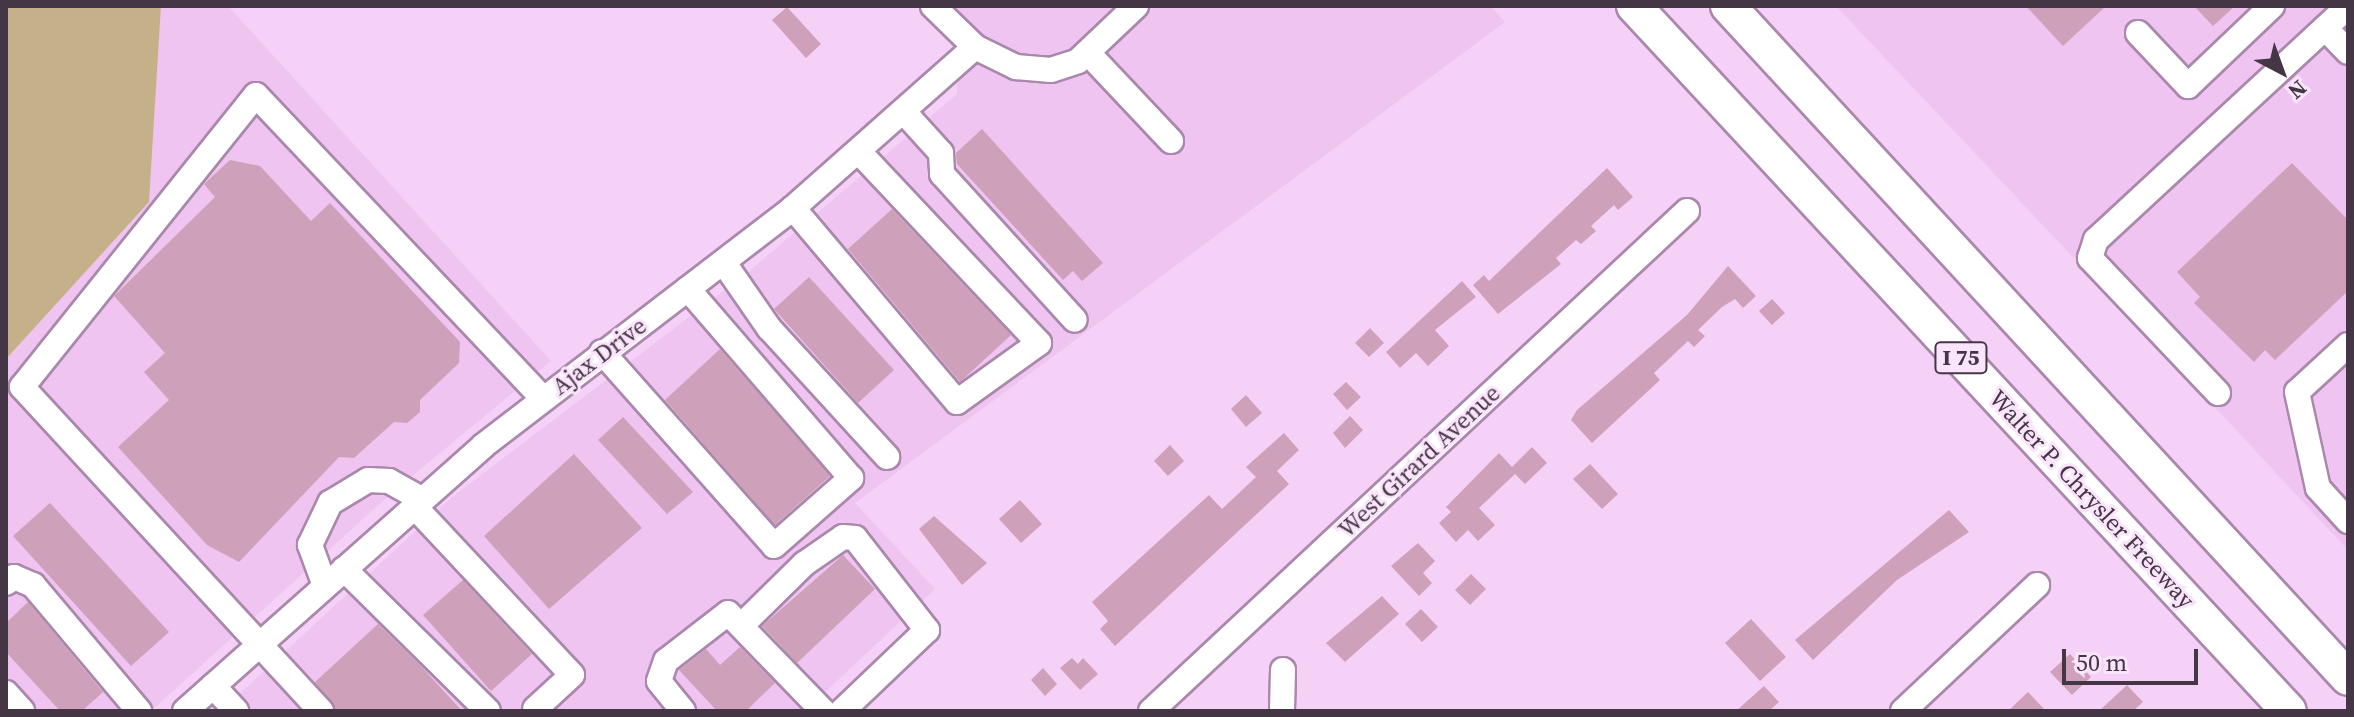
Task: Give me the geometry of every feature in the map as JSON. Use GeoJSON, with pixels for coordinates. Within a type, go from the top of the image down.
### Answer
{"type":"FeatureCollection","features":[{"type":"Feature","properties":{"kind":"highway","name":"Walter P. Chrysler Freeway"},"geometry":{"type":"LineString","coordinates":[[1634,6],[2289,711]]}},
{"type":"Feature","properties":{"kind":"highway","name":"I 75"},"geometry":{"type":"LineString","coordinates":[[1728,6],[2348,678]]}},
{"type":"Feature","properties":{"kind":"street"},"geometry":{"type":"LineString","coordinates":[[933,6],[1016,67],[1051,70],[1088,53],[1136,6]]}},
{"type":"Feature","properties":{"kind":"street"},"geometry":{"type":"LineString","coordinates":[[2138,33],[2188,86],[2272,6]]}},
{"type":"Feature","properties":{"kind":"street"},"geometry":{"type":"LineString","coordinates":[[2218,393],[2090,258],[2096,240],[2348,7]]}},
{"type":"Feature","properties":{"kind":"street","name":"Ajax Drive"},"geometry":{"type":"LineString","coordinates":[[185,711],[418,502],[543,398],[724,263],[859,152],[904,112],[965,28]]}},
{"type":"Feature","properties":{"kind":"street"},"geometry":{"type":"LineString","coordinates":[[2325,28],[2348,52]]}},
{"type":"Feature","properties":{"kind":"street"},"geometry":{"type":"LineString","coordinates":[[1088,53],[1171,141]]}},
{"type":"Feature","properties":{"kind":"street"},"geometry":{"type":"LineString","coordinates":[[321,711],[22,387],[256,95],[543,398]]}},
{"type":"Feature","properties":{"kind":"street"},"geometry":{"type":"LineString","coordinates":[[904,112],[941,153],[942,174],[1075,320]]}},
{"type":"Feature","properties":{"kind":"street"},"geometry":{"type":"LineString","coordinates":[[793,208],[957,402],[1039,343],[859,152]]}},
{"type":"Feature","properties":{"kind":"street","name":"West Girard Avenue"},"geometry":{"type":"LineString","coordinates":[[1151,711],[1687,211]]}},
{"type":"Feature","properties":{"kind":"street"},"geometry":{"type":"LineString","coordinates":[[724,263],[769,328],[887,457]]}},
{"type":"Feature","properties":{"kind":"street"},"geometry":{"type":"LineString","coordinates":[[602,352],[774,546],[851,478],[688,289]]}},
{"type":"Feature","properties":{"kind":"street"},"geometry":{"type":"LineString","coordinates":[[2348,345],[2297,392],[2318,488],[2348,521]]}},
{"type":"Feature","properties":{"kind":"street"},"geometry":{"type":"LineString","coordinates":[[325,586],[310,545],[330,503],[368,480],[389,481],[418,502],[572,675],[535,709]]}},
{"type":"Feature","properties":{"kind":"street"},"geometry":{"type":"LineString","coordinates":[[742,625],[804,564],[850,535],[927,630],[848,709]]}},
{"type":"Feature","properties":{"kind":"street"},"geometry":{"type":"LineString","coordinates":[[344,569],[488,711]]}},
{"type":"Feature","properties":{"kind":"street"},"geometry":{"type":"LineString","coordinates":[[6,583],[14,577],[33,585],[139,711]]}},
{"type":"Feature","properties":{"kind":"street"},"geometry":{"type":"LineString","coordinates":[[1903,711],[2037,585]]}},
{"type":"Feature","properties":{"kind":"street"},"geometry":{"type":"LineString","coordinates":[[683,711],[659,681],[666,661],[728,613],[823,711]]}},
{"type":"Feature","properties":{"kind":"street"},"geometry":{"type":"LineString","coordinates":[[1282,711],[1283,670]]}},
{"type":"Feature","properties":{"kind":"street"},"geometry":{"type":"LineString","coordinates":[[213,686],[236,711]]}},
{"type":"Feature","properties":{"kind":"shaded area"},"geometry":{"type":"Polygon","coordinates":[[[6,6],[161,6],[149,202],[6,359],[6,6]]]}},
{"type":"Feature","properties":{"kind":"shaded area"},"geometry":{"type":"Polygon","coordinates":[[[161,6],[228,6],[551,361],[394,491],[151,711],[6,711],[6,359],[149,202],[161,6]]]}},
{"type":"Feature","properties":{"kind":"shaded area"},"geometry":{"type":"Polygon","coordinates":[[[956,6],[1490,6],[1505,22],[855,503],[935,589],[805,711],[221,711],[452,497],[747,273],[957,94],[956,6]]]}},
{"type":"Feature","properties":{"kind":"shaded area"},"geometry":{"type":"Polygon","coordinates":[[[1836,6],[2348,6],[2348,550],[2222,415],[1836,6]]]}},
{"type":"Feature","properties":{"kind":"building"},"geometry":{"type":"Polygon","coordinates":[[[2026,6],[2106,6],[2063,46],[2026,6]]]}},
{"type":"Feature","properties":{"kind":"building"},"geometry":{"type":"Polygon","coordinates":[[[2194,6],[2235,6],[2213,26],[2194,6]]]}},
{"type":"Feature","properties":{"kind":"building"},"geometry":{"type":"Polygon","coordinates":[[[787,7],[821,44],[806,58],[772,20],[787,7]]]}},
{"type":"Feature","properties":{"kind":"building"},"geometry":{"type":"Polygon","coordinates":[[[982,129],[1103,263],[1082,281],[1073,271],[1063,280],[957,164],[956,153],[982,129]]]}},
{"type":"Feature","properties":{"kind":"building"},"geometry":{"type":"Polygon","coordinates":[[[230,160],[260,166],[311,221],[330,203],[460,342],[459,363],[420,400],[420,412],[407,423],[394,422],[354,458],[339,457],[239,562],[207,545],[118,447],[169,400],[144,372],[165,353],[114,296],[215,197],[204,184],[230,160]]]}},
{"type":"Feature","properties":{"kind":"building"},"geometry":{"type":"Polygon","coordinates":[[[2292,163],[2348,220],[2348,291],[2275,360],[2265,350],[2254,362],[2194,303],[2200,297],[2177,272],[2292,163]]]}},
{"type":"Feature","properties":{"kind":"building"},"geometry":{"type":"Polygon","coordinates":[[[1607,168],[1633,197],[1618,210],[1614,205],[1591,226],[1596,231],[1581,244],[1576,240],[1556,258],[1561,264],[1498,314],[1473,285],[1484,275],[1489,281],[1607,168]]]}},
{"type":"Feature","properties":{"kind":"building"},"geometry":{"type":"Polygon","coordinates":[[[892,209],[1011,335],[960,382],[848,249],[892,209]]]}},
{"type":"Feature","properties":{"kind":"building"},"geometry":{"type":"Polygon","coordinates":[[[1728,266],[1756,296],[1743,308],[1735,299],[1722,307],[1698,330],[1705,336],[1694,347],[1688,341],[1654,373],[1660,380],[1592,443],[1571,420],[1577,410],[1687,315],[1728,266]]]}},
{"type":"Feature","properties":{"kind":"building"},"geometry":{"type":"Polygon","coordinates":[[[809,277],[894,370],[858,403],[774,309],[809,277]]]}},
{"type":"Feature","properties":{"kind":"building"},"geometry":{"type":"Polygon","coordinates":[[[1462,281],[1476,297],[1435,330],[1449,346],[1428,366],[1416,353],[1400,368],[1386,352],[1462,281]]]}},
{"type":"Feature","properties":{"kind":"building"},"geometry":{"type":"Polygon","coordinates":[[[1772,299],[1785,313],[1772,325],[1759,311],[1772,299]]]}},
{"type":"Feature","properties":{"kind":"building"},"geometry":{"type":"Polygon","coordinates":[[[1370,328],[1384,343],[1369,357],[1355,343],[1370,328]]]}},
{"type":"Feature","properties":{"kind":"building"},"geometry":{"type":"Polygon","coordinates":[[[720,349],[830,476],[775,525],[665,400],[720,349]]]}},
{"type":"Feature","properties":{"kind":"building"},"geometry":{"type":"Polygon","coordinates":[[[1346,382],[1361,397],[1347,410],[1333,394],[1346,382]]]}},
{"type":"Feature","properties":{"kind":"building"},"geometry":{"type":"Polygon","coordinates":[[[1246,395],[1262,413],[1246,427],[1231,409],[1246,395]]]}},
{"type":"Feature","properties":{"kind":"building"},"geometry":{"type":"Polygon","coordinates":[[[1350,416],[1363,430],[1345,448],[1333,433],[1350,416]]]}},
{"type":"Feature","properties":{"kind":"building"},"geometry":{"type":"Polygon","coordinates":[[[623,417],[693,492],[667,514],[598,440],[623,417]]]}},
{"type":"Feature","properties":{"kind":"building"},"geometry":{"type":"Polygon","coordinates":[[[1284,433],[1299,450],[1277,471],[1289,484],[1115,646],[1100,629],[1108,621],[1092,602],[1209,495],[1222,509],[1256,477],[1246,467],[1284,433]]]}},
{"type":"Feature","properties":{"kind":"building"},"geometry":{"type":"Polygon","coordinates":[[[1170,445],[1184,461],[1168,476],[1154,461],[1170,445]]]}},
{"type":"Feature","properties":{"kind":"building"},"geometry":{"type":"Polygon","coordinates":[[[1532,447],[1547,463],[1525,484],[1515,474],[1479,508],[1495,525],[1478,541],[1468,530],[1456,542],[1439,523],[1451,512],[1446,507],[1499,453],[1512,467],[1532,447]]]}},
{"type":"Feature","properties":{"kind":"building"},"geometry":{"type":"Polygon","coordinates":[[[574,454],[642,528],[549,609],[484,536],[574,454]]]}},
{"type":"Feature","properties":{"kind":"building"},"geometry":{"type":"Polygon","coordinates":[[[1590,464],[1618,494],[1602,509],[1573,479],[1590,464]]]}},
{"type":"Feature","properties":{"kind":"building"},"geometry":{"type":"Polygon","coordinates":[[[1020,500],[1042,524],[1021,543],[999,519],[1020,500]]]}},
{"type":"Feature","properties":{"kind":"building"},"geometry":{"type":"Polygon","coordinates":[[[50,503],[169,632],[131,666],[13,536],[50,503]]]}},
{"type":"Feature","properties":{"kind":"building"},"geometry":{"type":"Polygon","coordinates":[[[1949,510],[1969,532],[1897,580],[1813,660],[1795,640],[1949,510]]]}},
{"type":"Feature","properties":{"kind":"building"},"geometry":{"type":"Polygon","coordinates":[[[934,516],[987,563],[962,585],[919,529],[934,516]]]}},
{"type":"Feature","properties":{"kind":"building"},"geometry":{"type":"Polygon","coordinates":[[[1418,543],[1435,561],[1423,573],[1432,583],[1419,596],[1391,566],[1418,543]]]}},
{"type":"Feature","properties":{"kind":"building"},"geometry":{"type":"Polygon","coordinates":[[[843,555],[875,589],[797,663],[762,626],[843,555]]]}},
{"type":"Feature","properties":{"kind":"building"},"geometry":{"type":"Polygon","coordinates":[[[1471,574],[1486,589],[1470,605],[1455,590],[1471,574]]]}},
{"type":"Feature","properties":{"kind":"building"},"geometry":{"type":"Polygon","coordinates":[[[463,580],[532,654],[491,691],[423,615],[463,580]]]}},
{"type":"Feature","properties":{"kind":"building"},"geometry":{"type":"Polygon","coordinates":[[[1382,596],[1399,614],[1345,662],[1326,643],[1382,596]]]}},
{"type":"Feature","properties":{"kind":"building"},"geometry":{"type":"Polygon","coordinates":[[[28,602],[103,692],[82,711],[60,711],[6,652],[6,623],[28,602]]]}},
{"type":"Feature","properties":{"kind":"building"},"geometry":{"type":"Polygon","coordinates":[[[1421,609],[1438,627],[1422,642],[1405,624],[1421,609]]]}},
{"type":"Feature","properties":{"kind":"building"},"geometry":{"type":"Polygon","coordinates":[[[1751,619],[1786,657],[1760,681],[1725,643],[1751,619]]]}},
{"type":"Feature","properties":{"kind":"building"},"geometry":{"type":"Polygon","coordinates":[[[378,624],[462,711],[336,711],[315,682],[378,624]]]}},
{"type":"Feature","properties":{"kind":"building"},"geometry":{"type":"Polygon","coordinates":[[[740,647],[775,683],[746,711],[717,711],[679,670],[706,649],[720,665],[740,647]]]}},
{"type":"Feature","properties":{"kind":"building"},"geometry":{"type":"Polygon","coordinates":[[[2070,654],[2091,677],[2072,695],[2050,672],[2070,654]]]}},
{"type":"Feature","properties":{"kind":"building"},"geometry":{"type":"Polygon","coordinates":[[[1072,658],[1078,664],[1083,658],[1098,674],[1080,690],[1060,668],[1072,658]]]}},
{"type":"Feature","properties":{"kind":"building"},"geometry":{"type":"Polygon","coordinates":[[[1043,668],[1057,684],[1045,696],[1031,680],[1043,668]]]}},
{"type":"Feature","properties":{"kind":"building"},"geometry":{"type":"Polygon","coordinates":[[[2127,685],[2143,702],[2133,711],[2099,711],[2127,685]]]}},
{"type":"Feature","properties":{"kind":"building"},"geometry":{"type":"Polygon","coordinates":[[[1764,686],[1779,702],[1769,711],[1736,711],[1764,686]]]}},
{"type":"Feature","properties":{"kind":"building"},"geometry":{"type":"Polygon","coordinates":[[[2028,692],[2046,711],[2008,711],[2028,692]]]}}]}
